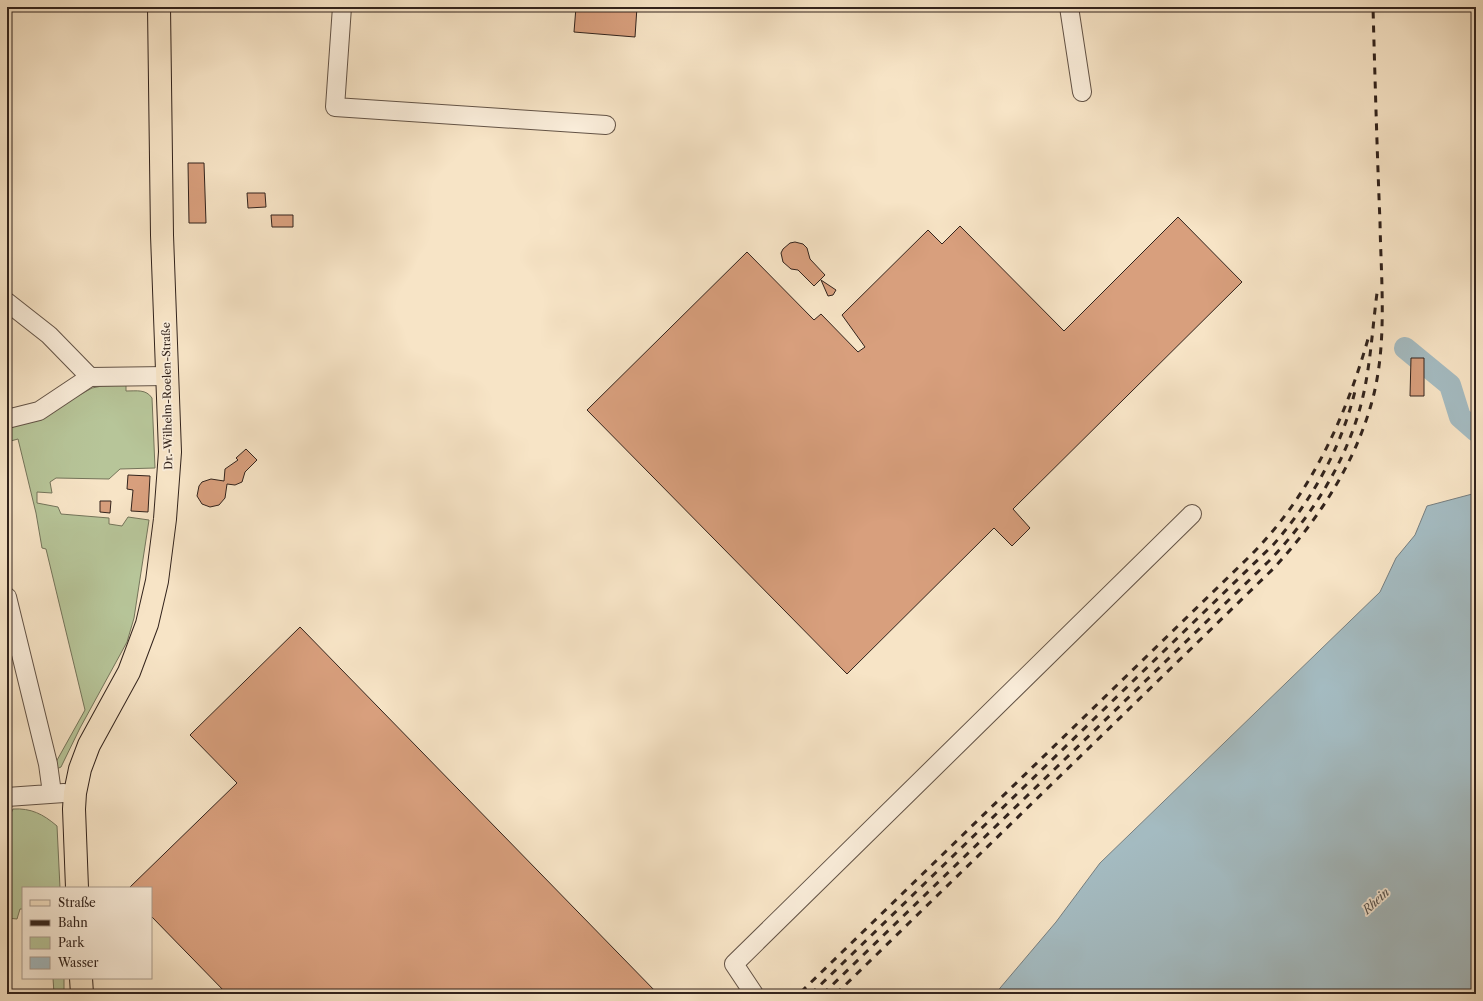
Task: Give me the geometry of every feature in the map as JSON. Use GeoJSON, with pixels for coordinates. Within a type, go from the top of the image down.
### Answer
{"type":"FeatureCollection","features":[{"type":"Feature","properties":{"kind":"main road","name":"Dr.-Wilhelm-Roelen-Straße"},"geometry":{"type":"LineString","coordinates":[[77,887],[74,809],[75,793],[80,769],[89,745],[129,672],[149,616],[157,581],[165,519],[170,452],[162,234],[159,7]]}},
{"type":"Feature","properties":{"kind":"main road"},"geometry":{"type":"LineString","coordinates":[[81,979],[82,994]]}},
{"type":"Feature","properties":{"kind":"street"},"geometry":{"type":"LineString","coordinates":[[342,7],[335,107],[606,125]]}},
{"type":"Feature","properties":{"kind":"street"},"geometry":{"type":"LineString","coordinates":[[1069,7],[1082,92]]}},
{"type":"Feature","properties":{"kind":"street"},"geometry":{"type":"LineString","coordinates":[[7,302],[49,335],[90,377]]}},
{"type":"Feature","properties":{"kind":"street"},"geometry":{"type":"LineString","coordinates":[[7,419],[39,411],[90,377],[167,376]]}},
{"type":"Feature","properties":{"kind":"street"},"geometry":{"type":"LineString","coordinates":[[754,994],[734,964],[1192,514]]}},
{"type":"Feature","properties":{"kind":"street"},"geometry":{"type":"LineString","coordinates":[[7,597],[48,764],[52,793]]}},
{"type":"Feature","properties":{"kind":"street"},"geometry":{"type":"LineString","coordinates":[[7,796],[75,793]]}},
{"type":"Feature","properties":{"kind":"green space"},"geometry":{"type":"Polygon","coordinates":[[[126,385],[126,391],[144,392],[152,398],[155,468],[120,469],[109,479],[56,478],[50,482],[52,493],[37,492],[37,503],[58,507],[61,514],[109,518],[109,524],[122,526],[128,517],[149,520],[134,618],[127,642],[80,728],[61,767],[54,770],[56,762],[85,710],[46,549],[42,548],[36,513],[18,439],[7,442],[7,429],[37,419],[92,388],[126,385]]]}},
{"type":"Feature","properties":{"kind":"green space"},"geometry":{"type":"Polygon","coordinates":[[[13,809],[31,811],[47,818],[57,826],[60,887],[22,887],[22,909],[20,909],[17,919],[7,918],[11,813],[13,809]]]}},
{"type":"Feature","properties":{"kind":"green space"},"geometry":{"type":"Polygon","coordinates":[[[53,979],[64,979],[64,994],[54,994],[53,979]]]}},
{"type":"Feature","properties":{"kind":"water","name":"Rhein"},"geometry":{"type":"Polygon","coordinates":[[[1476,493],[1476,994],[995,994],[1056,922],[1100,863],[1380,592],[1396,558],[1415,535],[1427,506],[1476,493]]]}},
{"type":"Feature","properties":{"kind":"building"},"geometry":{"type":"Polygon","coordinates":[[[576,7],[637,7],[635,37],[574,32],[576,7]]]}},
{"type":"Feature","properties":{"kind":"building"},"geometry":{"type":"Polygon","coordinates":[[[188,163],[204,163],[206,223],[189,223],[188,163]]]}},
{"type":"Feature","properties":{"kind":"building"},"geometry":{"type":"Polygon","coordinates":[[[247,193],[265,193],[266,207],[248,208],[247,193]]]}},
{"type":"Feature","properties":{"kind":"building"},"geometry":{"type":"Polygon","coordinates":[[[271,215],[293,215],[293,227],[272,227],[271,215]]]}},
{"type":"Feature","properties":{"kind":"building"},"geometry":{"type":"Polygon","coordinates":[[[1178,217],[1242,282],[1013,509],[1030,528],[1012,546],[994,528],[847,674],[587,410],[747,252],[814,320],[821,314],[858,352],[865,347],[842,315],[928,230],[942,244],[960,226],[1064,331],[1178,217]]]}},
{"type":"Feature","properties":{"kind":"building"},"geometry":{"type":"Polygon","coordinates":[[[795,242],[803,244],[807,248],[810,259],[825,275],[814,286],[798,270],[791,269],[783,262],[781,253],[783,249],[790,243],[795,242]]]}},
{"type":"Feature","properties":{"kind":"building"},"geometry":{"type":"Polygon","coordinates":[[[821,280],[836,290],[833,295],[828,296],[821,280]]]}},
{"type":"Feature","properties":{"kind":"building"},"geometry":{"type":"Polygon","coordinates":[[[1411,358],[1424,358],[1424,396],[1410,396],[1411,358]]]}},
{"type":"Feature","properties":{"kind":"building"},"geometry":{"type":"Polygon","coordinates":[[[246,449],[257,460],[245,472],[242,482],[235,485],[227,484],[225,498],[219,505],[210,507],[202,504],[197,496],[199,486],[202,482],[211,479],[224,481],[225,469],[238,460],[236,458],[246,449]]]}},
{"type":"Feature","properties":{"kind":"building"},"geometry":{"type":"Polygon","coordinates":[[[128,475],[150,476],[148,512],[131,511],[133,490],[127,489],[128,475]]]}},
{"type":"Feature","properties":{"kind":"building"},"geometry":{"type":"Polygon","coordinates":[[[100,501],[111,501],[110,513],[100,512],[100,501]]]}},
{"type":"Feature","properties":{"kind":"building"},"geometry":{"type":"Polygon","coordinates":[[[300,627],[658,994],[227,994],[152,917],[152,887],[130,887],[237,783],[190,735],[300,627]]]}},
{"type":"Feature","properties":{"kind":"waterway"},"geometry":{"type":"LineString","coordinates":[[1405,348],[1450,385],[1460,417],[1476,431]]}},
{"type":"Feature","properties":{"kind":"railway"},"geometry":{"type":"LineString","coordinates":[[836,994],[1274,568],[1319,512],[1344,471],[1354,450],[1371,405],[1380,360],[1382,337],[1382,291],[1373,7]]}},
{"type":"Feature","properties":{"kind":"railway"},"geometry":{"type":"LineString","coordinates":[[823,994],[1269,561],[1302,523],[1329,481],[1341,458],[1359,411],[1367,375],[1377,293]]}},
{"type":"Feature","properties":{"kind":"railway"},"geometry":{"type":"LineString","coordinates":[[801,992],[1250,556],[1271,533],[1291,508],[1323,455],[1348,398],[1368,339]]}},
{"type":"Feature","properties":{"kind":"railway"},"geometry":{"type":"LineString","coordinates":[[811,994],[1273,545],[1301,509],[1324,471],[1343,431],[1356,387]]}}]}
